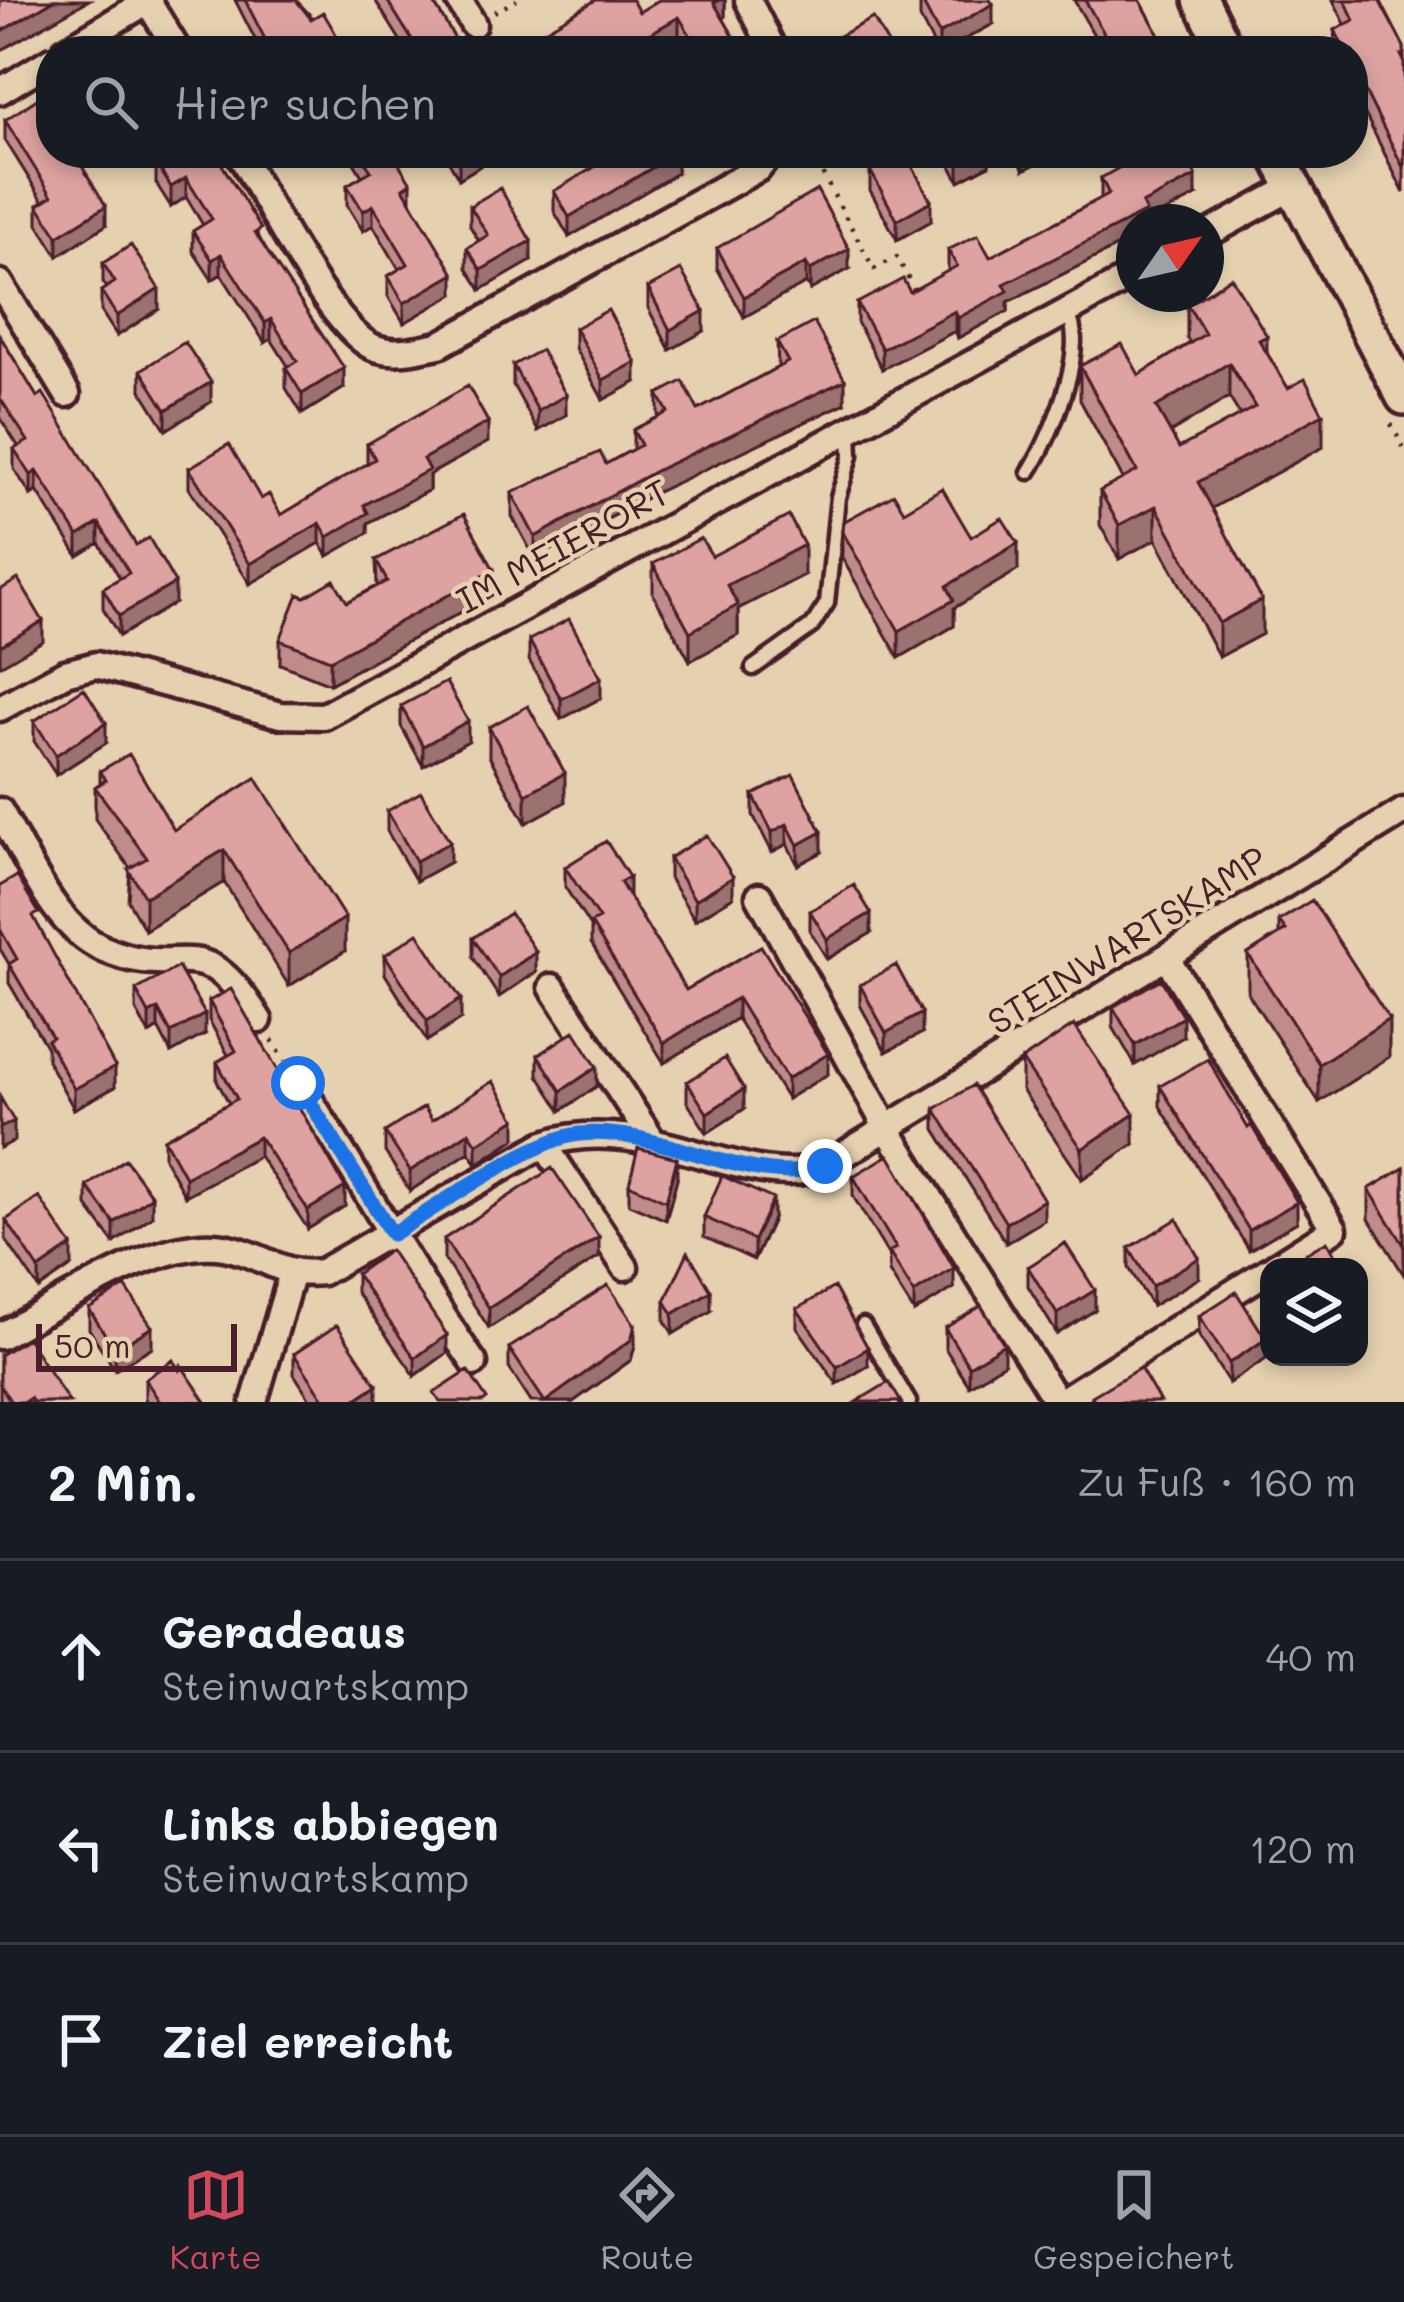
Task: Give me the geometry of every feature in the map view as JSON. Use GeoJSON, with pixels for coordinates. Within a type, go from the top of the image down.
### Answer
{"type":"FeatureCollection","features":[{"type":"Feature","properties":{"kind":"street"},"geometry":{"type":"LineString","coordinates":[[89,36],[147,0],[169,36]]}},
{"type":"Feature","properties":{"kind":"street"},"geometry":{"type":"LineString","coordinates":[[459,0],[473,24]]}},
{"type":"Feature","properties":{"kind":"street"},"geometry":{"type":"LineString","coordinates":[[748,0],[766,36]]}},
{"type":"Feature","properties":{"kind":"street"},"geometry":{"type":"LineString","coordinates":[[1201,0],[1219,36]]}},
{"type":"Feature","properties":{"kind":"street"},"geometry":{"type":"LineString","coordinates":[[0,91],[36,69]]}},
{"type":"Feature","properties":{"kind":"street"},"geometry":{"type":"LineString","coordinates":[[248,168],[343,325],[373,347],[404,352],[439,345],[759,168]]}},
{"type":"Feature","properties":{"kind":"street"},"geometry":{"type":"LineString","coordinates":[[1284,168],[1404,397]]}},
{"type":"Feature","properties":{"kind":"street"},"geometry":{"type":"LineString","coordinates":[[1224,226],[1293,187]]}},
{"type":"Feature","properties":{"kind":"street"},"geometry":{"type":"LineString","coordinates":[[0,284],[67,394]]}},
{"type":"Feature","properties":{"kind":"street","name":"IM MEIERORT"},"geometry":{"type":"LineString","coordinates":[[0,708],[65,674],[96,665],[280,715],[324,716],[1116,285]]}},
{"type":"Feature","properties":{"kind":"street","name":"STEINWARTSKAMP"},"geometry":{"type":"LineString","coordinates":[[291,1276],[322,1272],[544,1144],[575,1134],[652,1140],[782,1173],[807,1173],[888,1130],[1404,811]]}},
{"type":"Feature","properties":{"kind":"street"},"geometry":{"type":"LineString","coordinates":[[0,812],[64,920],[101,949],[145,961],[187,959],[218,967],[237,983],[259,1020]]}},
{"type":"Feature","properties":{"kind":"street"},"geometry":{"type":"LineString","coordinates":[[759,896],[888,1130],[1058,1402],[1260,1275]]}},
{"type":"Feature","properties":{"kind":"street"},"geometry":{"type":"LineString","coordinates":[[1167,958],[1334,1229],[1287,1258]]}},
{"type":"Feature","properties":{"kind":"street"},"geometry":{"type":"LineString","coordinates":[[552,987],[652,1140]]}},
{"type":"Feature","properties":{"kind":"street"},"geometry":{"type":"LineString","coordinates":[[298,1083],[392,1234],[402,1258],[474,1363]]}},
{"type":"Feature","properties":{"kind":"street"},"geometry":{"type":"LineString","coordinates":[[544,1144],[625,1267]]}},
{"type":"Feature","properties":{"kind":"street"},"geometry":{"type":"LineString","coordinates":[[0,1336],[154,1256],[191,1246],[224,1247],[291,1276],[254,1402]]}},
{"type":"Feature","properties":{"kind":"lane"},"geometry":{"type":"LineString","coordinates":[[1029,472],[1050,432],[1076,344],[1066,312]]}},
{"type":"Feature","properties":{"kind":"lane"},"geometry":{"type":"LineString","coordinates":[[753,668],[812,626],[827,603],[838,497],[851,456],[850,431]]}},
{"type":"Feature","properties":{"kind":"lane"},"geometry":{"type":"LineString","coordinates":[[863,1325],[909,1402]]}},
{"type":"Feature","properties":{"kind":"path"},"geometry":{"type":"LineString","coordinates":[[820,168],[874,269],[897,257],[918,295]]}},
{"type":"Feature","properties":{"kind":"path"},"geometry":{"type":"LineString","coordinates":[[259,1020],[298,1083]]}},
{"type":"Feature","properties":{"kind":"building"},"geometry":{"type":"Polygon","coordinates":[[[54,0],[0,32],[0,2],[54,0]]]}},
{"type":"Feature","properties":{"kind":"building"},"geometry":{"type":"Polygon","coordinates":[[[245,0],[296,0],[311,19],[323,12],[337,36],[263,36],[245,0]]]}},
{"type":"Feature","properties":{"kind":"building"},"geometry":{"type":"Polygon","coordinates":[[[387,0],[432,0],[453,36],[410,36],[387,0]]]}},
{"type":"Feature","properties":{"kind":"building"},"geometry":{"type":"Polygon","coordinates":[[[596,0],[632,0],[639,12],[659,0],[720,0],[714,3],[733,36],[691,36],[679,17],[645,36],[534,36],[596,0]]]}},
{"type":"Feature","properties":{"kind":"building"},"geometry":{"type":"Polygon","coordinates":[[[921,0],[990,0],[993,4],[939,34],[921,0]]]}},
{"type":"Feature","properties":{"kind":"building"},"geometry":{"type":"Polygon","coordinates":[[[1085,0],[1140,0],[1160,36],[1105,36],[1085,0]]]}},
{"type":"Feature","properties":{"kind":"building"},"geometry":{"type":"Polygon","coordinates":[[[1345,0],[1379,0],[1404,47],[1404,169],[1368,97],[1368,36],[1338,36],[1335,30],[1354,20],[1345,0]]]}},
{"type":"Feature","properties":{"kind":"building"},"geometry":{"type":"Polygon","coordinates":[[[873,18],[883,36],[839,36],[873,18]]]}},
{"type":"Feature","properties":{"kind":"building"},"geometry":{"type":"Polygon","coordinates":[[[36,100],[36,168],[83,168],[106,206],[58,236],[38,205],[52,196],[5,120],[36,100]]]}},
{"type":"Feature","properties":{"kind":"building"},"geometry":{"type":"Polygon","coordinates":[[[159,168],[224,168],[261,229],[255,233],[344,368],[302,394],[286,368],[297,361],[271,319],[265,323],[221,254],[212,260],[193,231],[212,219],[186,178],[171,187],[159,168]]]}},
{"type":"Feature","properties":{"kind":"building"},"geometry":{"type":"Polygon","coordinates":[[[402,168],[411,183],[403,188],[454,274],[404,303],[388,276],[408,264],[373,205],[363,211],[347,185],[371,171],[402,168]]]}},
{"type":"Feature","properties":{"kind":"building"},"geometry":{"type":"Polygon","coordinates":[[[593,168],[652,168],[569,217],[554,191],[593,168]]]}},
{"type":"Feature","properties":{"kind":"building"},"geometry":{"type":"Polygon","coordinates":[[[913,168],[931,201],[897,220],[870,170],[913,168]]]}},
{"type":"Feature","properties":{"kind":"building"},"geometry":{"type":"Polygon","coordinates":[[[1119,168],[1192,168],[1196,176],[1142,204],[1116,204],[1116,227],[1004,284],[1008,291],[958,318],[955,311],[882,349],[857,303],[903,279],[910,292],[957,266],[948,250],[978,235],[990,257],[1109,194],[1101,178],[1119,168]]]}},
{"type":"Feature","properties":{"kind":"building"},"geometry":{"type":"Polygon","coordinates":[[[500,188],[531,241],[481,270],[467,248],[488,235],[470,206],[500,188]]]}},
{"type":"Feature","properties":{"kind":"building"},"geometry":{"type":"Polygon","coordinates":[[[817,190],[849,249],[810,270],[806,263],[744,297],[717,248],[817,190]]]}},
{"type":"Feature","properties":{"kind":"building"},"geometry":{"type":"Polygon","coordinates":[[[131,245],[159,289],[117,316],[101,291],[115,282],[103,263],[131,245]]]}},
{"type":"Feature","properties":{"kind":"building"},"geometry":{"type":"Polygon","coordinates":[[[681,270],[704,311],[670,330],[648,288],[681,270]]]}},
{"type":"Feature","properties":{"kind":"building"},"geometry":{"type":"Polygon","coordinates":[[[1231,277],[1267,336],[1259,340],[1288,388],[1305,379],[1323,414],[1198,482],[1262,600],[1219,623],[1156,506],[1119,525],[1100,491],[1137,471],[1080,366],[1122,344],[1139,375],[1205,334],[1192,312],[1224,312],[1224,282],[1231,277]],[[1229,363],[1156,407],[1179,448],[1255,407],[1229,363]]]}},
{"type":"Feature","properties":{"kind":"building"},"geometry":{"type":"Polygon","coordinates":[[[608,310],[636,362],[603,380],[575,328],[608,310]]]}},
{"type":"Feature","properties":{"kind":"building"},"geometry":{"type":"Polygon","coordinates":[[[814,322],[845,380],[655,471],[535,537],[512,493],[600,452],[606,464],[641,445],[633,430],[668,412],[658,394],[683,381],[698,410],[788,362],[777,342],[814,322]]]}},
{"type":"Feature","properties":{"kind":"building"},"geometry":{"type":"Polygon","coordinates":[[[0,336],[37,397],[43,393],[136,545],[149,538],[175,583],[119,616],[103,588],[129,573],[99,523],[78,536],[37,471],[31,475],[14,449],[28,441],[0,398],[0,336]]]}},
{"type":"Feature","properties":{"kind":"building"},"geometry":{"type":"Polygon","coordinates":[[[185,342],[211,382],[166,410],[141,370],[185,342]]]}},
{"type":"Feature","properties":{"kind":"building"},"geometry":{"type":"Polygon","coordinates":[[[541,350],[566,395],[538,411],[513,365],[541,350]]]}},
{"type":"Feature","properties":{"kind":"building"},"geometry":{"type":"Polygon","coordinates":[[[468,386],[488,422],[423,459],[429,470],[364,505],[368,513],[328,537],[320,523],[250,564],[189,468],[229,444],[261,499],[269,494],[281,515],[375,459],[367,444],[468,386]]]}},
{"type":"Feature","properties":{"kind":"building"},"geometry":{"type":"Polygon","coordinates":[[[942,488],[971,537],[1002,518],[1018,543],[947,586],[954,600],[899,631],[842,531],[843,522],[894,494],[904,511],[942,488]]]}},
{"type":"Feature","properties":{"kind":"building"},"geometry":{"type":"Polygon","coordinates":[[[464,514],[494,570],[330,660],[280,640],[298,594],[305,597],[334,580],[347,602],[387,581],[376,560],[464,514]]]}},
{"type":"Feature","properties":{"kind":"building"},"geometry":{"type":"Polygon","coordinates":[[[789,516],[804,545],[727,585],[738,605],[690,632],[653,564],[701,538],[712,556],[789,516]]]}},
{"type":"Feature","properties":{"kind":"building"},"geometry":{"type":"Polygon","coordinates":[[[18,579],[43,621],[0,646],[0,590],[18,579]]]}},
{"type":"Feature","properties":{"kind":"building"},"geometry":{"type":"Polygon","coordinates":[[[569,619],[601,678],[561,699],[529,640],[569,619]]]}},
{"type":"Feature","properties":{"kind":"building"},"geometry":{"type":"Polygon","coordinates":[[[446,682],[468,721],[423,746],[401,706],[446,682]]]}},
{"type":"Feature","properties":{"kind":"building"},"geometry":{"type":"Polygon","coordinates":[[[84,688],[106,723],[56,755],[34,721],[84,688]]]}},
{"type":"Feature","properties":{"kind":"building"},"geometry":{"type":"Polygon","coordinates":[[[528,706],[565,773],[526,794],[489,727],[528,706]]]}},
{"type":"Feature","properties":{"kind":"building"},"geometry":{"type":"Polygon","coordinates":[[[129,754],[174,830],[256,778],[345,918],[289,953],[224,850],[145,897],[128,869],[147,858],[95,787],[106,780],[100,771],[129,754]]]}},
{"type":"Feature","properties":{"kind":"building"},"geometry":{"type":"Polygon","coordinates":[[[793,775],[822,832],[798,845],[787,824],[772,832],[753,795],[793,775]]]}},
{"type":"Feature","properties":{"kind":"building"},"geometry":{"type":"Polygon","coordinates":[[[421,792],[450,842],[416,861],[387,811],[421,792]]]}},
{"type":"Feature","properties":{"kind":"building"},"geometry":{"type":"Polygon","coordinates":[[[707,835],[733,877],[695,900],[669,858],[707,835]]]}},
{"type":"Feature","properties":{"kind":"building"},"geometry":{"type":"Polygon","coordinates":[[[606,841],[629,877],[620,882],[686,990],[761,946],[828,1054],[787,1079],[737,998],[664,1043],[591,923],[599,919],[565,867],[606,841]]]}},
{"type":"Feature","properties":{"kind":"building"},"geometry":{"type":"Polygon","coordinates":[[[17,876],[39,913],[33,916],[115,1067],[74,1089],[47,1040],[52,1037],[9,964],[17,959],[0,929],[0,886],[17,876]]]}},
{"type":"Feature","properties":{"kind":"building"},"geometry":{"type":"Polygon","coordinates":[[[854,885],[871,913],[827,939],[810,911],[854,885]]]}},
{"type":"Feature","properties":{"kind":"building"},"geometry":{"type":"Polygon","coordinates":[[[1312,900],[1389,1019],[1319,1064],[1248,954],[1286,930],[1279,921],[1312,900]]]}},
{"type":"Feature","properties":{"kind":"building"},"geometry":{"type":"Polygon","coordinates":[[[510,913],[536,952],[499,977],[473,938],[510,913]]]}},
{"type":"Feature","properties":{"kind":"building"},"geometry":{"type":"Polygon","coordinates":[[[418,933],[461,999],[427,1021],[385,955],[418,933]]]}},
{"type":"Feature","properties":{"kind":"building"},"geometry":{"type":"Polygon","coordinates":[[[896,965],[922,1013],[886,1033],[860,985],[896,965]]]}},
{"type":"Feature","properties":{"kind":"building"},"geometry":{"type":"Polygon","coordinates":[[[178,967],[205,1014],[171,1033],[158,1009],[149,1014],[136,990],[178,967]]]}},
{"type":"Feature","properties":{"kind":"building"},"geometry":{"type":"Polygon","coordinates":[[[1161,979],[1183,1017],[1135,1045],[1113,1007],[1161,979]]]}},
{"type":"Feature","properties":{"kind":"building"},"geometry":{"type":"Polygon","coordinates":[[[231,989],[345,1187],[308,1210],[259,1137],[185,1177],[164,1139],[237,1099],[217,1062],[236,1051],[209,1001],[231,989]]]}},
{"type":"Feature","properties":{"kind":"building"},"geometry":{"type":"Polygon","coordinates":[[[1074,1025],[1134,1114],[1082,1149],[1022,1060],[1074,1025]]]}},
{"type":"Feature","properties":{"kind":"building"},"geometry":{"type":"Polygon","coordinates":[[[574,1031],[597,1067],[561,1091],[538,1055],[574,1031]]]}},
{"type":"Feature","properties":{"kind":"building"},"geometry":{"type":"Polygon","coordinates":[[[725,1058],[744,1089],[707,1113],[687,1082],[725,1058]]]}},
{"type":"Feature","properties":{"kind":"building"},"geometry":{"type":"Polygon","coordinates":[[[1208,1059],[1297,1202],[1249,1230],[1160,1086],[1208,1059]]]}},
{"type":"Feature","properties":{"kind":"building"},"geometry":{"type":"Polygon","coordinates":[[[493,1081],[516,1119],[477,1144],[469,1132],[410,1171],[385,1132],[424,1107],[432,1120],[493,1081]]]}},
{"type":"Feature","properties":{"kind":"building"},"geometry":{"type":"Polygon","coordinates":[[[973,1085],[1044,1200],[1006,1223],[935,1109],[973,1085]]]}},
{"type":"Feature","properties":{"kind":"building"},"geometry":{"type":"Polygon","coordinates":[[[0,1097],[14,1121],[0,1128],[0,1097]]]}},
{"type":"Feature","properties":{"kind":"building"},"geometry":{"type":"Polygon","coordinates":[[[638,1148],[677,1158],[666,1201],[629,1184],[638,1148]]]}},
{"type":"Feature","properties":{"kind":"building"},"geometry":{"type":"Polygon","coordinates":[[[889,1155],[954,1268],[914,1293],[889,1252],[896,1248],[853,1176],[889,1155]]]}},
{"type":"Feature","properties":{"kind":"building"},"geometry":{"type":"Polygon","coordinates":[[[125,1159],[152,1196],[114,1223],[87,1186],[125,1159]]]}},
{"type":"Feature","properties":{"kind":"building"},"geometry":{"type":"Polygon","coordinates":[[[552,1168],[599,1237],[489,1308],[444,1239],[552,1168]]]}},
{"type":"Feature","properties":{"kind":"building"},"geometry":{"type":"Polygon","coordinates":[[[1404,1168],[1404,1245],[1369,1189],[1404,1168]]]}},
{"type":"Feature","properties":{"kind":"building"},"geometry":{"type":"Polygon","coordinates":[[[722,1176],[773,1199],[754,1240],[704,1217],[722,1176]]]}},
{"type":"Feature","properties":{"kind":"building"},"geometry":{"type":"Polygon","coordinates":[[[39,1197],[72,1246],[39,1269],[6,1220],[39,1197]]]}},
{"type":"Feature","properties":{"kind":"building"},"geometry":{"type":"Polygon","coordinates":[[[1177,1219],[1199,1258],[1152,1286],[1129,1248],[1177,1219]]]}},
{"type":"Feature","properties":{"kind":"building"},"geometry":{"type":"Polygon","coordinates":[[[1327,1241],[1337,1258],[1298,1258],[1327,1241]]]}},
{"type":"Feature","properties":{"kind":"building"},"geometry":{"type":"Polygon","coordinates":[[[1065,1243],[1095,1290],[1057,1314],[1028,1267],[1065,1243]]]}},
{"type":"Feature","properties":{"kind":"building"},"geometry":{"type":"Polygon","coordinates":[[[390,1250],[447,1335],[415,1358],[356,1274],[390,1250]]]}},
{"type":"Feature","properties":{"kind":"building"},"geometry":{"type":"Polygon","coordinates":[[[688,1252],[711,1291],[673,1314],[665,1301],[688,1252]]]}},
{"type":"Feature","properties":{"kind":"building"},"geometry":{"type":"Polygon","coordinates":[[[608,1285],[635,1325],[631,1340],[545,1402],[509,1348],[608,1285]]]}},
{"type":"Feature","properties":{"kind":"building"},"geometry":{"type":"Polygon","coordinates":[[[125,1286],[152,1327],[115,1350],[89,1309],[125,1286]]]}},
{"type":"Feature","properties":{"kind":"building"},"geometry":{"type":"Polygon","coordinates":[[[834,1287],[868,1348],[837,1367],[797,1309],[834,1287]]]}},
{"type":"Feature","properties":{"kind":"building"},"geometry":{"type":"Polygon","coordinates":[[[1236,1292],[1260,1330],[1260,1343],[1229,1363],[1199,1316],[1236,1292]]]}},
{"type":"Feature","properties":{"kind":"building"},"geometry":{"type":"Polygon","coordinates":[[[981,1306],[1004,1344],[969,1366],[945,1328],[981,1306]]]}},
{"type":"Feature","properties":{"kind":"building"},"geometry":{"type":"Polygon","coordinates":[[[337,1325],[377,1385],[352,1402],[326,1402],[294,1354],[337,1325]]]}},
{"type":"Feature","properties":{"kind":"building"},"geometry":{"type":"Polygon","coordinates":[[[27,1338],[69,1402],[33,1402],[30,1398],[11,1402],[0,1385],[0,1355],[27,1338]]]}},
{"type":"Feature","properties":{"kind":"building"},"geometry":{"type":"Polygon","coordinates":[[[173,1360],[206,1402],[160,1402],[145,1379],[173,1360]]]}},
{"type":"Feature","properties":{"kind":"building"},"geometry":{"type":"Polygon","coordinates":[[[1140,1368],[1160,1402],[1095,1402],[1092,1396],[1140,1368]]]}},
{"type":"Feature","properties":{"kind":"building"},"geometry":{"type":"Polygon","coordinates":[[[468,1371],[487,1399],[440,1402],[434,1393],[468,1371]]]}},
{"type":"Feature","properties":{"kind":"building"},"geometry":{"type":"Polygon","coordinates":[[[889,1382],[901,1402],[856,1402],[889,1382]]]}},
{"type":"Feature","properties":{"kind":"route"},"geometry":{"type":"LineString","coordinates":[[298,1083],[392,1234],[544,1144],[575,1134],[652,1140],[782,1173],[807,1173],[825,1166]]}}]}
